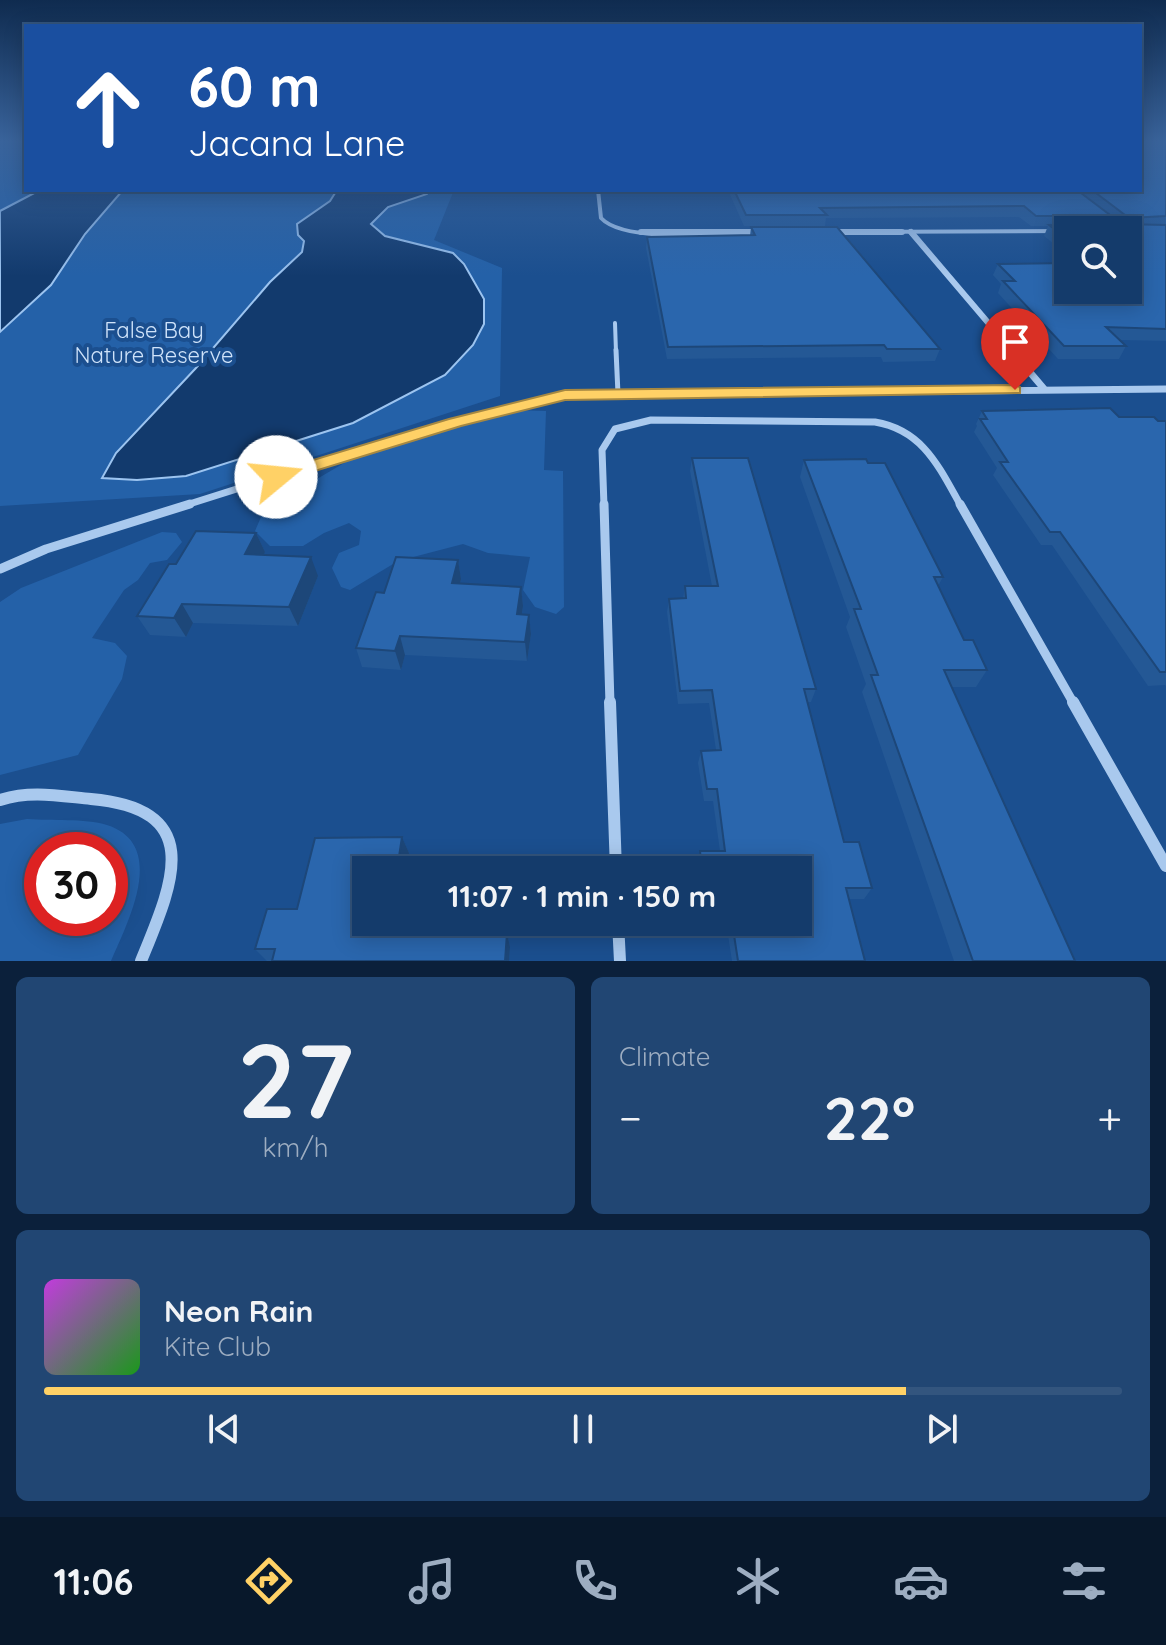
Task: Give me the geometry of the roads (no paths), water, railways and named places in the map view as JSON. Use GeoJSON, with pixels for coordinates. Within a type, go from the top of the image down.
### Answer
{"type":"FeatureCollection","features":[{"type":"Feature","properties":{"kind":"street"},"geometry":{"type":"LineString","coordinates":[[598,192],[599,214],[618,229],[657,233],[767,232]]}},
{"type":"Feature","properties":{"kind":"street"},"geometry":{"type":"LineString","coordinates":[[910,231],[1045,390]]}},
{"type":"Feature","properties":{"kind":"street"},"geometry":{"type":"LineString","coordinates":[[831,232],[1054,231]]}},
{"type":"Feature","properties":{"kind":"street"},"geometry":{"type":"LineString","coordinates":[[0,569],[46,549],[379,444],[565,395],[1166,389]]}},
{"type":"Feature","properties":{"kind":"street"},"geometry":{"type":"LineString","coordinates":[[616,856],[602,450],[615,429],[625,424],[651,420],[875,422],[898,427],[921,441],[931,453],[1166,866]]}},
{"type":"Feature","properties":{"kind":"street"},"geometry":{"type":"LineString","coordinates":[[0,800],[44,793],[124,802],[145,809],[158,820],[168,836],[172,865],[167,894],[141,961]]}},
{"type":"Feature","properties":{"kind":"street"},"geometry":{"type":"LineString","coordinates":[[619,936],[620,961]]}},
{"type":"Feature","properties":{"kind":"lane"},"geometry":{"type":"LineString","coordinates":[[615,323],[618,394]]}},
{"type":"Feature","properties":{"kind":"park label","name":"False Bay Nature Reserve"},"geometry":{"type":"Point","coordinates":[154,342]}}]}
